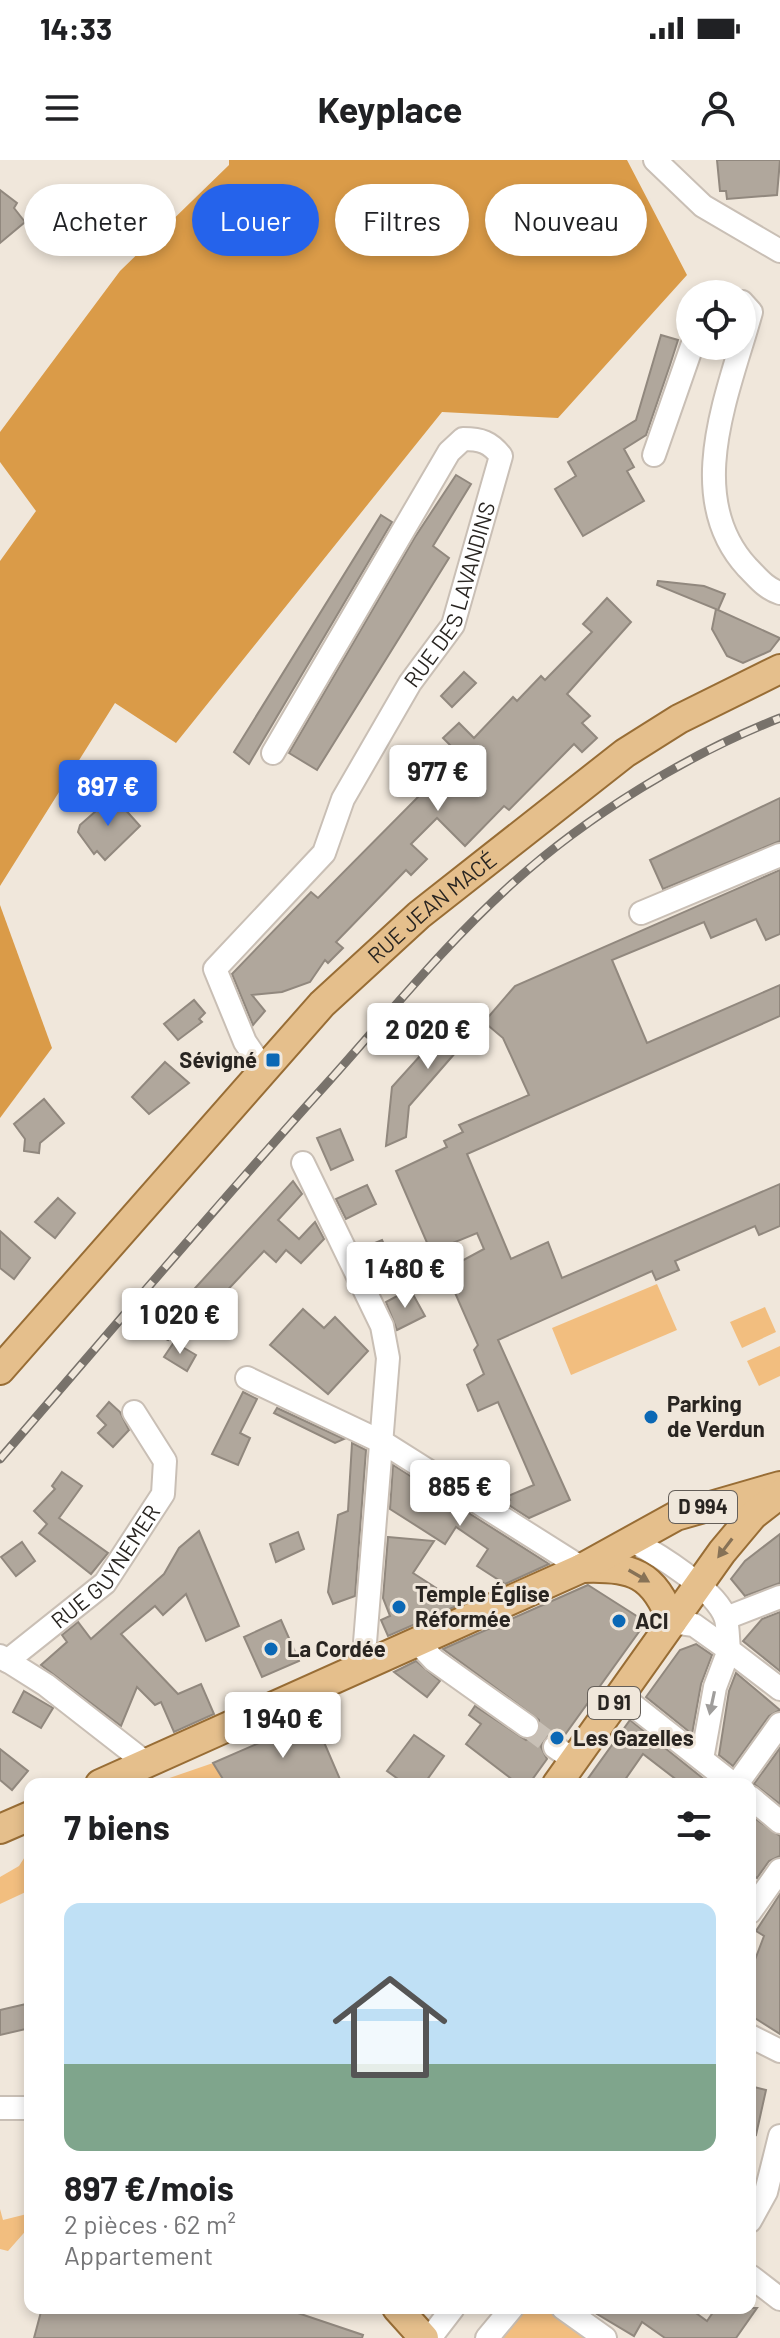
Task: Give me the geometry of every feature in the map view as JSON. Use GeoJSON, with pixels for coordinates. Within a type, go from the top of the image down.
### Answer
{"type":"FeatureCollection","features":[{"type":"Feature","properties":{"kind":"main road","name":"RUE JEAN MACÉ"},"geometry":{"type":"LineString","coordinates":[[0,1370],[264,1070],[370,957],[625,753],[679,719],[780,672]]}},
{"type":"Feature","properties":{"kind":"main road","name":"D 994"},"geometry":{"type":"LineString","coordinates":[[113,1778],[582,1568],[676,1516],[780,1486]]}},
{"type":"Feature","properties":{"kind":"main road","name":"D 91"},"geometry":{"type":"LineString","coordinates":[[559,1778],[565,1753],[620,1695],[736,1534],[780,1494]]}},
{"type":"Feature","properties":{"kind":"main road"},"geometry":{"type":"LineString","coordinates":[[582,1568],[617,1567],[638,1575],[659,1593],[672,1622]]}},
{"type":"Feature","properties":{"kind":"main road"},"geometry":{"type":"LineString","coordinates":[[0,1829],[24,1819]]}},
{"type":"Feature","properties":{"kind":"main road"},"geometry":{"type":"LineString","coordinates":[[402,2314],[424,2338]]}},
{"type":"Feature","properties":{"kind":"street"},"geometry":{"type":"LineString","coordinates":[[655,160],[703,206],[780,251]]}},
{"type":"Feature","properties":{"kind":"street"},"geometry":{"type":"LineString","coordinates":[[654,455],[687,360]]}},
{"type":"Feature","properties":{"kind":"street"},"geometry":{"type":"LineString","coordinates":[[738,360],[713,470],[716,512],[732,551],[767,588],[780,593]]}},
{"type":"Feature","properties":{"kind":"street","name":"RUE DES LAVANDINS"},"geometry":{"type":"LineString","coordinates":[[264,1070],[245,1042],[215,969],[324,853],[343,799],[410,683],[453,625],[501,456],[494,447],[480,439],[463,439],[449,452],[273,753]]}},
{"type":"Feature","properties":{"kind":"street"},"geometry":{"type":"LineString","coordinates":[[641,913],[780,855]]}},
{"type":"Feature","properties":{"kind":"street"},"geometry":{"type":"LineString","coordinates":[[303,1163],[382,1326],[388,1358],[384,1443],[363,1667]]}},
{"type":"Feature","properties":{"kind":"street"},"geometry":{"type":"LineString","coordinates":[[247,1378],[384,1443],[582,1568]]}},
{"type":"Feature","properties":{"kind":"street","name":"RUE GUYNEMER"},"geometry":{"type":"LineString","coordinates":[[134,1412],[165,1461],[167,1480],[163,1494],[105,1583],[3,1658],[46,1685],[146,1763]]}},
{"type":"Feature","properties":{"kind":"street"},"geometry":{"type":"LineString","coordinates":[[631,1540],[659,1555],[697,1586],[719,1606],[726,1618],[729,1650],[715,1687],[702,1759]]}},
{"type":"Feature","properties":{"kind":"street"},"geometry":{"type":"LineString","coordinates":[[726,1618],[780,1597]]}},
{"type":"Feature","properties":{"kind":"street"},"geometry":{"type":"LineString","coordinates":[[672,1622],[694,1625],[780,1689]]}},
{"type":"Feature","properties":{"kind":"street"},"geometry":{"type":"LineString","coordinates":[[418,1643],[434,1660],[527,1726]]}},
{"type":"Feature","properties":{"kind":"street"},"geometry":{"type":"LineString","coordinates":[[620,1695],[727,1778]]}},
{"type":"Feature","properties":{"kind":"street"},"geometry":{"type":"LineString","coordinates":[[740,1778],[780,1724]]}},
{"type":"Feature","properties":{"kind":"street"},"geometry":{"type":"LineString","coordinates":[[756,1802],[780,1822]]}},
{"type":"Feature","properties":{"kind":"street"},"geometry":{"type":"LineString","coordinates":[[756,1904],[780,1870]]}},
{"type":"Feature","properties":{"kind":"street"},"geometry":{"type":"LineString","coordinates":[[756,2039],[780,2051]]}},
{"type":"Feature","properties":{"kind":"street"},"geometry":{"type":"LineString","coordinates":[[0,2108],[24,2108]]}},
{"type":"Feature","properties":{"kind":"street"},"geometry":{"type":"LineString","coordinates":[[756,2210],[766,2192],[780,2136]]}},
{"type":"Feature","properties":{"kind":"street"},"geometry":{"type":"LineString","coordinates":[[756,2281],[780,2299]]}},
{"type":"Feature","properties":{"kind":"street"},"geometry":{"type":"LineString","coordinates":[[430,2338],[448,2314]]}},
{"type":"Feature","properties":{"kind":"street"},"geometry":{"type":"LineString","coordinates":[[487,2338],[507,2314]]}},
{"type":"Feature","properties":{"kind":"street"},"geometry":{"type":"LineString","coordinates":[[571,2314],[605,2338]]}},
{"type":"Feature","properties":{"kind":"shaded area"},"geometry":{"type":"Polygon","coordinates":[[[229,160],[627,160],[640,184],[485,184],[485,256],[647,256],[647,198],[687,275],[682,280],[676,280],[676,287],[558,418],[442,412],[176,743],[115,703],[0,886],[0,561],[36,511],[0,462],[0,432],[120,271],[135,256],[176,256],[176,217],[192,201],[192,256],[319,256],[319,184],[209,184],[229,165],[229,160]]]}},
{"type":"Feature","properties":{"kind":"shaded area"},"geometry":{"type":"Polygon","coordinates":[[[0,905],[52,1048],[0,1118],[0,905]]]}},
{"type":"Feature","properties":{"kind":"shaded area"},"geometry":{"type":"Polygon","coordinates":[[[657,1284],[677,1330],[571,1375],[552,1328],[657,1284]]]}},
{"type":"Feature","properties":{"kind":"shaded area"},"geometry":{"type":"Polygon","coordinates":[[[765,1307],[776,1332],[742,1348],[730,1322],[765,1307]]]}},
{"type":"Feature","properties":{"kind":"shaded area"},"geometry":{"type":"Polygon","coordinates":[[[780,1346],[780,1376],[759,1386],[747,1361],[780,1346]]]}},
{"type":"Feature","properties":{"kind":"shaded area"},"geometry":{"type":"Polygon","coordinates":[[[213,1763],[222,1778],[169,1778],[213,1763]]]}},
{"type":"Feature","properties":{"kind":"shaded area"},"geometry":{"type":"Polygon","coordinates":[[[24,1858],[24,1893],[0,1904],[0,1877],[19,1866],[24,1858]]]}},
{"type":"Feature","properties":{"kind":"shaded area"},"geometry":{"type":"Polygon","coordinates":[[[0,2209],[3,2220],[24,2215],[24,2233],[8,2251],[0,2249],[0,2209]]]}},
{"type":"Feature","properties":{"kind":"shaded area"},"geometry":{"type":"Polygon","coordinates":[[[521,2314],[566,2314],[592,2338],[499,2338],[521,2314]]]}},
{"type":"Feature","properties":{"kind":"building"},"geometry":{"type":"Polygon","coordinates":[[[717,160],[780,160],[777,195],[727,199],[726,191],[720,191],[717,160]]]}},
{"type":"Feature","properties":{"kind":"building"},"geometry":{"type":"Polygon","coordinates":[[[0,190],[17,203],[14,208],[24,223],[0,243],[0,190]]]}},
{"type":"Feature","properties":{"kind":"building"},"geometry":{"type":"Polygon","coordinates":[[[661,335],[676,339],[646,435],[624,449],[634,467],[627,471],[644,501],[583,536],[555,489],[576,476],[568,462],[636,420],[661,335]]]}},
{"type":"Feature","properties":{"kind":"building"},"geometry":{"type":"Polygon","coordinates":[[[456,475],[471,484],[433,546],[449,558],[317,770],[289,753],[415,537],[456,475]]]}},
{"type":"Feature","properties":{"kind":"building"},"geometry":{"type":"Polygon","coordinates":[[[381,515],[392,522],[249,764],[234,752],[381,515]]]}},
{"type":"Feature","properties":{"kind":"building"},"geometry":{"type":"Polygon","coordinates":[[[658,581],[704,586],[725,594],[718,610],[780,638],[770,651],[743,663],[727,656],[712,629],[716,609],[657,585],[658,581]]]}},
{"type":"Feature","properties":{"kind":"building"},"geometry":{"type":"Polygon","coordinates":[[[607,598],[631,622],[567,694],[590,716],[582,723],[597,738],[582,752],[574,744],[509,810],[504,806],[465,846],[437,818],[411,844],[427,859],[411,875],[406,870],[336,942],[343,948],[328,963],[325,960],[310,982],[282,992],[252,995],[265,1011],[253,1025],[232,974],[311,892],[318,898],[422,793],[418,789],[427,779],[422,775],[451,746],[443,738],[459,723],[474,738],[513,697],[517,701],[541,676],[545,680],[592,632],[583,624],[607,598]]]}},
{"type":"Feature","properties":{"kind":"building"},"geometry":{"type":"Polygon","coordinates":[[[464,672],[476,683],[452,707],[441,696],[464,672]]]}},
{"type":"Feature","properties":{"kind":"building"},"geometry":{"type":"Polygon","coordinates":[[[113,796],[140,826],[105,860],[97,851],[94,854],[78,832],[80,825],[113,796]]]}},
{"type":"Feature","properties":{"kind":"building"},"geometry":{"type":"Polygon","coordinates":[[[780,798],[780,841],[663,889],[650,860],[780,798]]]}},
{"type":"Feature","properties":{"kind":"building"},"geometry":{"type":"Polygon","coordinates":[[[780,870],[780,934],[766,940],[756,919],[711,938],[704,922],[612,960],[647,1043],[780,985],[780,1016],[467,1154],[511,1259],[548,1242],[562,1278],[780,1184],[780,1226],[759,1235],[755,1226],[675,1261],[679,1270],[656,1280],[652,1271],[498,1340],[570,1500],[529,1518],[504,1502],[510,1500],[508,1496],[534,1485],[498,1402],[478,1411],[467,1385],[484,1374],[474,1350],[478,1345],[445,1270],[484,1249],[477,1233],[431,1252],[396,1171],[447,1147],[444,1141],[463,1132],[459,1125],[529,1095],[503,1038],[484,1022],[515,986],[780,870]]]}},
{"type":"Feature","properties":{"kind":"building"},"geometry":{"type":"Polygon","coordinates":[[[194,1000],[205,1013],[199,1019],[202,1022],[178,1040],[164,1024],[194,1000]]]}},
{"type":"Feature","properties":{"kind":"building"},"geometry":{"type":"Polygon","coordinates":[[[466,1005],[483,1021],[409,1106],[406,1137],[386,1146],[392,1087],[466,1005]]]}},
{"type":"Feature","properties":{"kind":"building"},"geometry":{"type":"Polygon","coordinates":[[[165,1062],[189,1083],[149,1114],[132,1097],[165,1062]]]}},
{"type":"Feature","properties":{"kind":"building"},"geometry":{"type":"Polygon","coordinates":[[[44,1099],[64,1123],[40,1143],[39,1153],[24,1151],[25,1139],[14,1124],[44,1099]]]}},
{"type":"Feature","properties":{"kind":"building"},"geometry":{"type":"Polygon","coordinates":[[[340,1129],[353,1160],[331,1170],[317,1138],[340,1129]]]}},
{"type":"Feature","properties":{"kind":"building"},"geometry":{"type":"Polygon","coordinates":[[[293,1181],[302,1194],[278,1220],[299,1239],[315,1222],[324,1239],[301,1263],[286,1250],[276,1262],[264,1251],[206,1313],[199,1307],[168,1340],[154,1333],[293,1181]]]}},
{"type":"Feature","properties":{"kind":"building"},"geometry":{"type":"Polygon","coordinates":[[[367,1185],[376,1204],[346,1219],[336,1199],[367,1185]]]}},
{"type":"Feature","properties":{"kind":"building"},"geometry":{"type":"Polygon","coordinates":[[[58,1198],[75,1213],[55,1238],[35,1222],[58,1198]]]}},
{"type":"Feature","properties":{"kind":"building"},"geometry":{"type":"Polygon","coordinates":[[[0,1231],[30,1258],[14,1279],[0,1268],[0,1231]]]}},
{"type":"Feature","properties":{"kind":"building"},"geometry":{"type":"Polygon","coordinates":[[[382,1240],[393,1265],[373,1276],[360,1249],[382,1240]]]}},
{"type":"Feature","properties":{"kind":"building"},"geometry":{"type":"Polygon","coordinates":[[[410,1289],[425,1316],[397,1330],[386,1302],[410,1289]]]}},
{"type":"Feature","properties":{"kind":"building"},"geometry":{"type":"Polygon","coordinates":[[[303,1309],[324,1328],[335,1317],[368,1351],[328,1394],[270,1345],[303,1309]]]}},
{"type":"Feature","properties":{"kind":"building"},"geometry":{"type":"Polygon","coordinates":[[[174,1342],[196,1355],[187,1371],[164,1357],[174,1342]]]}},
{"type":"Feature","properties":{"kind":"building"},"geometry":{"type":"Polygon","coordinates":[[[243,1392],[257,1399],[240,1433],[250,1438],[238,1465],[212,1454],[243,1392]]]}},
{"type":"Feature","properties":{"kind":"building"},"geometry":{"type":"Polygon","coordinates":[[[109,1402],[120,1412],[129,1430],[113,1447],[98,1433],[106,1425],[97,1416],[109,1402]]]}},
{"type":"Feature","properties":{"kind":"building"},"geometry":{"type":"Polygon","coordinates":[[[277,1408],[344,1439],[335,1443],[274,1413],[277,1408]]]}},
{"type":"Feature","properties":{"kind":"building"},"geometry":{"type":"Polygon","coordinates":[[[352,1443],[366,1450],[355,1596],[333,1604],[328,1592],[338,1515],[348,1511],[352,1443]]]}},
{"type":"Feature","properties":{"kind":"building"},"geometry":{"type":"Polygon","coordinates":[[[393,1465],[549,1564],[505,1584],[477,1566],[488,1549],[456,1527],[445,1544],[390,1509],[393,1465]]]}},
{"type":"Feature","properties":{"kind":"building"},"geometry":{"type":"Polygon","coordinates":[[[62,1472],[82,1486],[59,1518],[108,1553],[91,1574],[39,1533],[47,1524],[34,1511],[55,1489],[52,1486],[62,1472]]]}},
{"type":"Feature","properties":{"kind":"building"},"geometry":{"type":"Polygon","coordinates":[[[199,1531],[239,1626],[206,1641],[186,1594],[163,1615],[155,1606],[121,1634],[178,1694],[201,1684],[214,1714],[174,1732],[161,1702],[155,1705],[137,1687],[121,1726],[41,1665],[67,1642],[62,1635],[78,1622],[91,1639],[164,1574],[179,1548],[199,1531]]]}},
{"type":"Feature","properties":{"kind":"building"},"geometry":{"type":"Polygon","coordinates":[[[298,1532],[304,1549],[276,1562],[270,1544],[298,1532]]]}},
{"type":"Feature","properties":{"kind":"building"},"geometry":{"type":"Polygon","coordinates":[[[780,1534],[780,1583],[745,1596],[731,1579],[745,1561],[780,1534]]]}},
{"type":"Feature","properties":{"kind":"building"},"geometry":{"type":"Polygon","coordinates":[[[388,1537],[434,1541],[413,1573],[461,1604],[388,1636],[381,1620],[390,1616],[383,1598],[388,1537]]]}},
{"type":"Feature","properties":{"kind":"building"},"geometry":{"type":"Polygon","coordinates":[[[22,1542],[35,1561],[16,1576],[1,1557],[22,1542]]]}},
{"type":"Feature","properties":{"kind":"building"},"geometry":{"type":"Polygon","coordinates":[[[588,1585],[646,1622],[564,1736],[555,1733],[544,1739],[541,1747],[547,1759],[533,1778],[510,1778],[466,1744],[481,1724],[469,1715],[475,1706],[526,1740],[539,1733],[539,1720],[443,1649],[588,1585]]]}},
{"type":"Feature","properties":{"kind":"building"},"geometry":{"type":"Polygon","coordinates":[[[780,1612],[780,1671],[743,1641],[762,1619],[780,1612]]]}},
{"type":"Feature","properties":{"kind":"building","name":"La Cordée"},"geometry":{"type":"Polygon","coordinates":[[[281,1620],[299,1661],[262,1677],[244,1637],[281,1620]]]}},
{"type":"Feature","properties":{"kind":"building"},"geometry":{"type":"Polygon","coordinates":[[[696,1644],[712,1655],[701,1684],[692,1734],[646,1697],[680,1650],[696,1644]]]}},
{"type":"Feature","properties":{"kind":"building"},"geometry":{"type":"Polygon","coordinates":[[[416,1661],[440,1681],[427,1697],[394,1672],[416,1661]]]}},
{"type":"Feature","properties":{"kind":"building"},"geometry":{"type":"Polygon","coordinates":[[[736,1673],[780,1710],[769,1716],[733,1766],[719,1755],[729,1691],[736,1673]]]}},
{"type":"Feature","properties":{"kind":"building"},"geometry":{"type":"Polygon","coordinates":[[[24,1691],[53,1708],[41,1728],[13,1712],[24,1691]]]}},
{"type":"Feature","properties":{"kind":"building"},"geometry":{"type":"Polygon","coordinates":[[[314,1719],[339,1778],[222,1778],[213,1763],[314,1719]]]}},
{"type":"Feature","properties":{"kind":"building"},"geometry":{"type":"Polygon","coordinates":[[[630,1720],[702,1778],[674,1778],[643,1754],[626,1778],[588,1778],[630,1720]]]}},
{"type":"Feature","properties":{"kind":"building"},"geometry":{"type":"Polygon","coordinates":[[[414,1735],[444,1756],[428,1778],[397,1778],[387,1771],[414,1735]]]}},
{"type":"Feature","properties":{"kind":"building"},"geometry":{"type":"Polygon","coordinates":[[[780,1748],[780,1804],[756,1786],[780,1748]]]}},
{"type":"Feature","properties":{"kind":"building"},"geometry":{"type":"Polygon","coordinates":[[[0,1749],[28,1771],[12,1790],[0,1780],[0,1749]]]}},
{"type":"Feature","properties":{"kind":"building"},"geometry":{"type":"Polygon","coordinates":[[[756,1819],[780,1836],[780,1856],[769,1861],[757,1878],[756,1819]]]}},
{"type":"Feature","properties":{"kind":"building"},"geometry":{"type":"Polygon","coordinates":[[[780,1894],[780,2034],[756,2019],[756,1957],[764,1936],[756,1931],[780,1894]]]}},
{"type":"Feature","properties":{"kind":"building"},"geometry":{"type":"Polygon","coordinates":[[[24,2004],[24,2029],[0,2035],[0,2010],[24,2004]]]}},
{"type":"Feature","properties":{"kind":"building"},"geometry":{"type":"Polygon","coordinates":[[[756,2088],[766,2090],[756,2135],[756,2088]]]}},
{"type":"Feature","properties":{"kind":"building"},"geometry":{"type":"Polygon","coordinates":[[[40,2314],[301,2314],[363,2335],[362,2338],[34,2338],[40,2314]]]}},
{"type":"Feature","properties":{"kind":"building"},"geometry":{"type":"Polygon","coordinates":[[[597,2314],[697,2314],[707,2321],[712,2314],[753,2314],[736,2338],[665,2338],[642,2322],[634,2336],[597,2314]]]}},
{"type":"Feature","properties":{"kind":"tunnel"},"geometry":{"type":"LineString","coordinates":[[527,1726],[555,1747]]}},
{"type":"Feature","properties":{"kind":"railway"},"geometry":{"type":"LineString","coordinates":[[0,1459],[419,979],[489,905],[543,857],[640,789],[710,750],[780,718]]}},
{"type":"Feature","properties":{"kind":"place","name":"Sévigné"},"geometry":{"type":"Point","coordinates":[273,1060]}},
{"type":"Feature","properties":{"kind":"place","name":"Parking de Verdun"},"geometry":{"type":"Point","coordinates":[651,1417]}},
{"type":"Feature","properties":{"kind":"place","name":"Temple Église Réformée"},"geometry":{"type":"Point","coordinates":[399,1607]}},
{"type":"Feature","properties":{"kind":"place","name":"ACI"},"geometry":{"type":"Point","coordinates":[619,1621]}},
{"type":"Feature","properties":{"kind":"place","name":"La Cordée"},"geometry":{"type":"Point","coordinates":[271,1649]}},
{"type":"Feature","properties":{"kind":"place","name":"Les Gazelles"},"geometry":{"type":"Point","coordinates":[557,1738]}}]}
